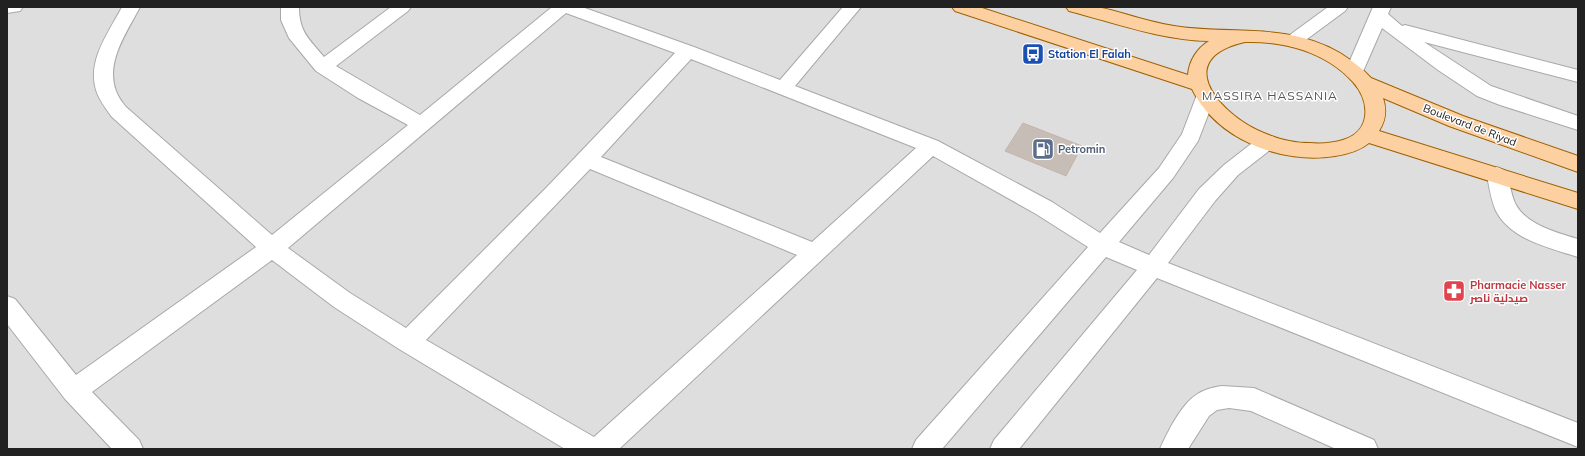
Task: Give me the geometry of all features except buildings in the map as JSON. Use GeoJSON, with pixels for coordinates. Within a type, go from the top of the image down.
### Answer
{"type":"FeatureCollection","features":[{"type":"Feature","properties":{"kind":"main road"},"geometry":{"type":"LineString","coordinates":[[961,7],[1202,91]]}},
{"type":"Feature","properties":{"kind":"main road"},"geometry":{"type":"LineString","coordinates":[[1075,7],[1161,30],[1194,35],[1260,36],[1293,41],[1326,53],[1359,77],[1375,101],[1376,119],[1367,135],[1350,146],[1326,151],[1297,149],[1267,142],[1235,126],[1219,114],[1202,91],[1198,67],[1206,52],[1222,41],[1245,36]]}},
{"type":"Feature","properties":{"kind":"main road","name":"Boulevard de Riyad"},"geometry":{"type":"LineString","coordinates":[[1359,77],[1456,121],[1578,164]]}},
{"type":"Feature","properties":{"kind":"main road"},"geometry":{"type":"LineString","coordinates":[[1367,135],[1578,201]]}},
{"type":"Feature","properties":{"kind":"street"},"geometry":{"type":"LineString","coordinates":[[7,8],[14,7]]}},
{"type":"Feature","properties":{"kind":"street"},"geometry":{"type":"LineString","coordinates":[[131,7],[109,50],[104,65],[103,80],[106,92],[119,112],[272,248],[342,300],[408,342],[590,449]]}},
{"type":"Feature","properties":{"kind":"street"},"geometry":{"type":"LineString","coordinates":[[290,7],[290,20],[298,38],[324,66],[365,93],[421,124]]}},
{"type":"Feature","properties":{"kind":"street"},"geometry":{"type":"LineString","coordinates":[[324,66],[402,7]]}},
{"type":"Feature","properties":{"kind":"street"},"geometry":{"type":"LineString","coordinates":[[74,391],[272,248],[564,7],[688,52],[836,110],[893,130],[931,146],[1044,208],[1102,245],[1153,267],[1578,435]]}},
{"type":"Feature","properties":{"kind":"street"},"geometry":{"type":"LineString","coordinates":[[783,88],[852,7]]}},
{"type":"Feature","properties":{"kind":"street"},"geometry":{"type":"LineString","coordinates":[[1293,41],[1339,7]]}},
{"type":"Feature","properties":{"kind":"street"},"geometry":{"type":"LineString","coordinates":[[1359,77],[1370,31],[1381,11],[1394,28],[1445,66],[1484,91],[1578,123]]}},
{"type":"Feature","properties":{"kind":"street"},"geometry":{"type":"LineString","coordinates":[[1394,28],[1578,76]]}},
{"type":"Feature","properties":{"kind":"street"},"geometry":{"type":"LineString","coordinates":[[408,342],[587,159],[688,52]]}},
{"type":"Feature","properties":{"kind":"street"},"geometry":{"type":"LineString","coordinates":[[925,449],[1166,173],[1191,136],[1202,91]]}},
{"type":"Feature","properties":{"kind":"street"},"geometry":{"type":"LineString","coordinates":[[1003,449],[1153,267],[1207,195],[1231,170],[1267,142]]}},
{"type":"Feature","properties":{"kind":"street"},"geometry":{"type":"LineString","coordinates":[[600,449],[931,146]]}},
{"type":"Feature","properties":{"kind":"street"},"geometry":{"type":"LineString","coordinates":[[587,159],[814,252]]}},
{"type":"Feature","properties":{"kind":"street"},"geometry":{"type":"LineString","coordinates":[[1497,175],[1506,209],[1519,223],[1538,235],[1578,248]]}},
{"type":"Feature","properties":{"kind":"street"},"geometry":{"type":"LineString","coordinates":[[7,306],[14,331],[130,449]]}},
{"type":"Feature","properties":{"kind":"street"},"geometry":{"type":"LineString","coordinates":[[1173,449],[1188,424],[1205,403],[1225,397],[1238,397],[1254,400],[1365,449]]}},
{"type":"Feature","properties":{"kind":"shaded area"},"geometry":{"type":"Polygon","coordinates":[[[7,7],[1578,7],[1578,449],[7,449],[7,7]]]}},
{"type":"Feature","properties":{"kind":"place","name":"Station El Falah"},"geometry":{"type":"Point","coordinates":[1033,54]}},
{"type":"Feature","properties":{"kind":"place","name":"Petromin"},"geometry":{"type":"Point","coordinates":[1043,149]}},
{"type":"Feature","properties":{"kind":"place","name":"Pharmacie Nasser صيدلية ناصر"},"geometry":{"type":"Point","coordinates":[1454,291]}},
{"type":"Feature","properties":{"kind":"district","name":"MASSIRA HASSANIA"},"geometry":{"type":"Point","coordinates":[1270,95]}}]}
